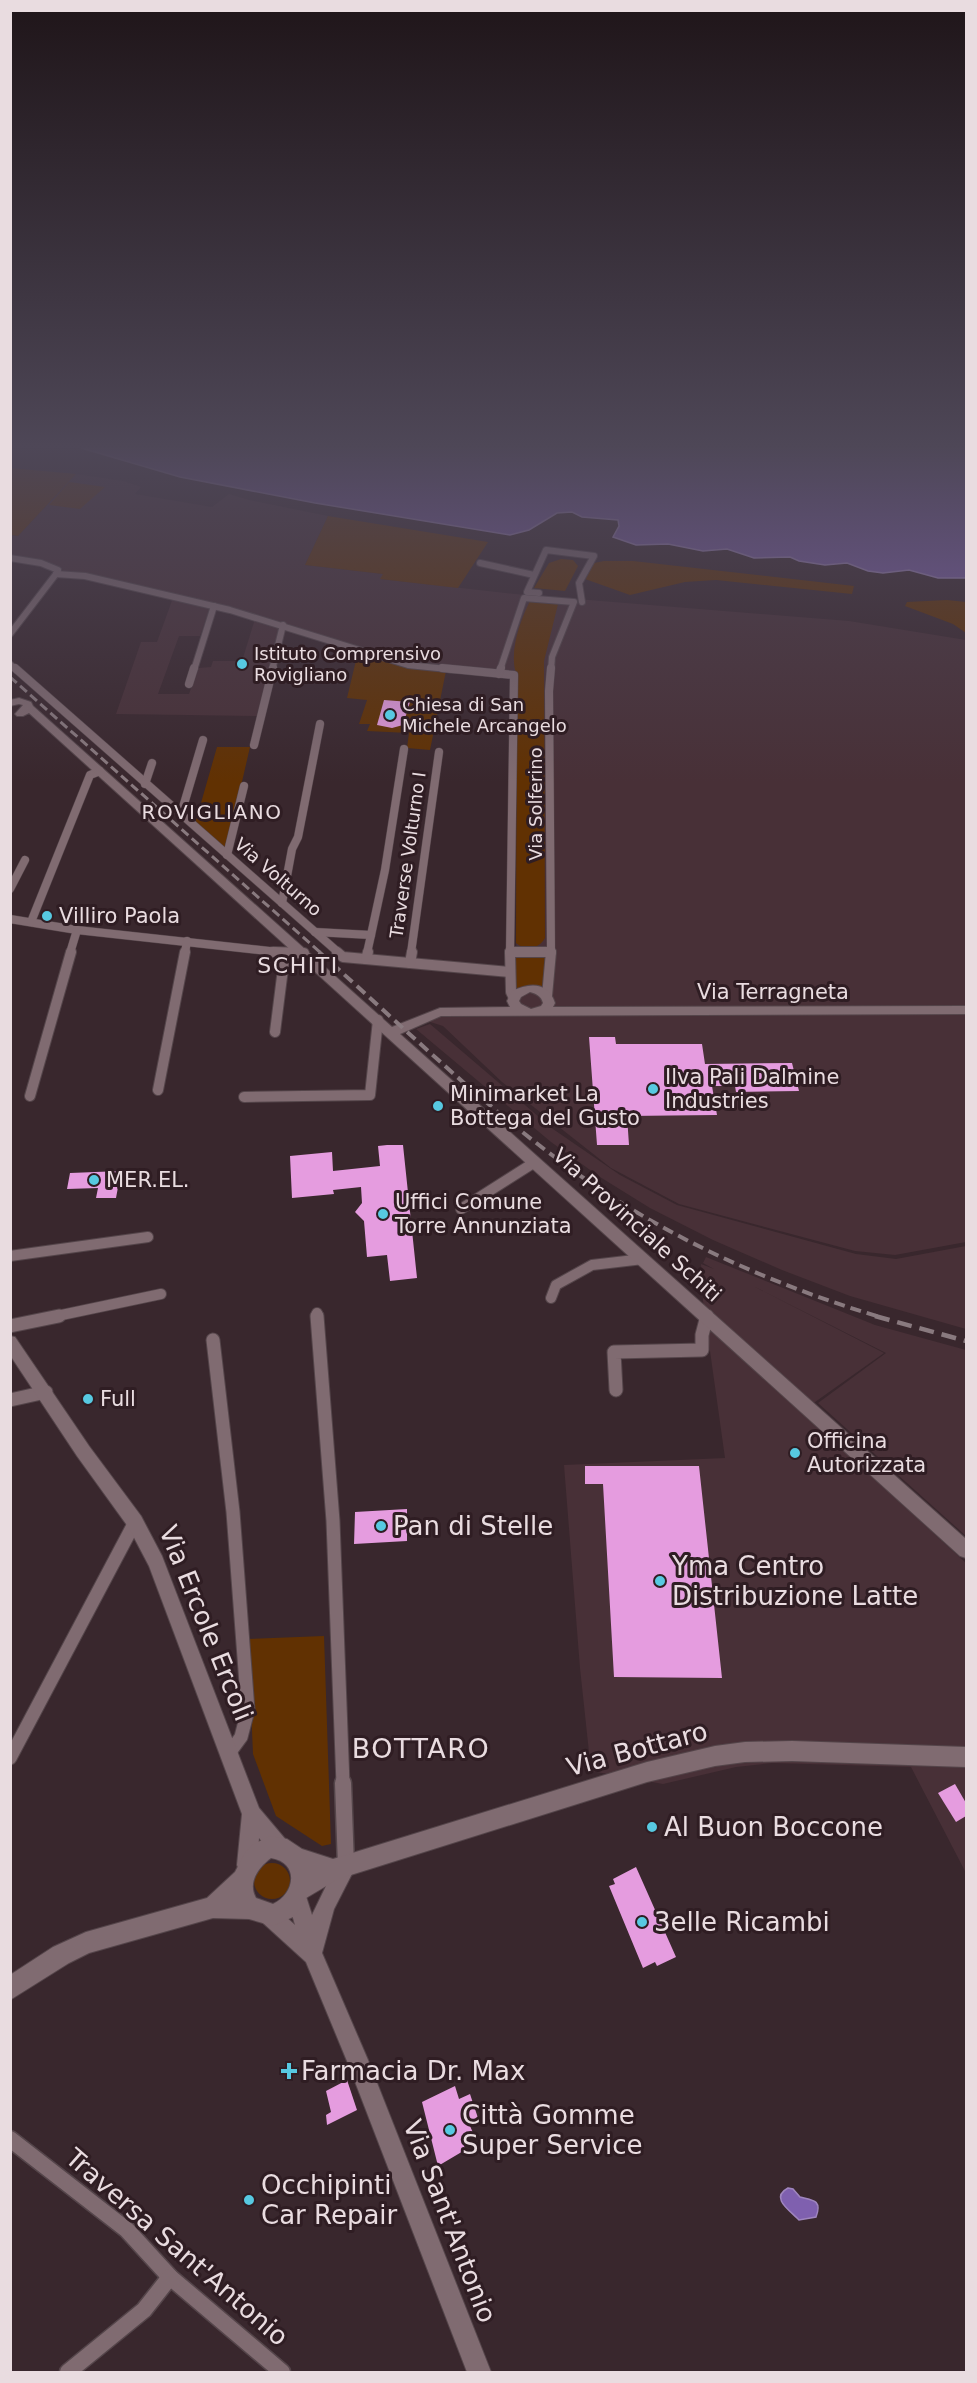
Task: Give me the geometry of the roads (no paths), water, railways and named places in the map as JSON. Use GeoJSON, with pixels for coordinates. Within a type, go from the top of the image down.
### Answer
{"type":"FeatureCollection","features":[{"type":"Feature","properties":{"kind":"main road","name":"Via Bottaro"},"geometry":{"type":"LineString","coordinates":[[298,1893],[340,1868],[647,1772],[715,1756],[745,1752],[792,1751],[966,1757]]}},
{"type":"Feature","properties":{"kind":"main road"},"geometry":{"type":"LineString","coordinates":[[213,1907],[245,1872],[261,1850],[288,1852],[340,1868]]}},
{"type":"Feature","properties":{"kind":"main road"},"geometry":{"type":"LineString","coordinates":[[10,1989],[61,1955],[86,1943],[213,1907],[261,1911],[285,1910],[298,1893],[301,1867],[288,1852]]}},
{"type":"Feature","properties":{"kind":"main road"},"geometry":{"type":"LineString","coordinates":[[245,1872],[243,1890],[261,1911]]}},
{"type":"Feature","properties":{"kind":"street"},"geometry":{"type":"LineString","coordinates":[[10,634],[58,570],[44,564],[17,559]]}},
{"type":"Feature","properties":{"kind":"street"},"geometry":{"type":"LineString","coordinates":[[542,559],[527,592],[581,600],[579,577],[592,559]]}},
{"type":"Feature","properties":{"kind":"street"},"geometry":{"type":"LineString","coordinates":[[480,563],[534,575]]}},
{"type":"Feature","properties":{"kind":"street"},"geometry":{"type":"LineString","coordinates":[[56,574],[85,576],[214,606],[283,625],[408,665],[499,674]]}},
{"type":"Feature","properties":{"kind":"street","name":"Via Solferino"},"geometry":{"type":"LineString","coordinates":[[516,1004],[511,992],[510,972],[514,675],[499,674],[524,598],[574,602],[552,657],[549,691],[551,952],[546,1003]]}},
{"type":"Feature","properties":{"kind":"street"},"geometry":{"type":"LineString","coordinates":[[189,684],[214,606]]}},
{"type":"Feature","properties":{"kind":"street"},"geometry":{"type":"LineString","coordinates":[[254,745],[283,625]]}},
{"type":"Feature","properties":{"kind":"street","name":"Via Volturno"},"geometry":{"type":"LineString","coordinates":[[10,664],[343,957],[510,972]]}},
{"type":"Feature","properties":{"kind":"street"},"geometry":{"type":"LineString","coordinates":[[11,697],[29,708]]}},
{"type":"Feature","properties":{"kind":"street"},"geometry":{"type":"LineString","coordinates":[[14,714],[29,708]]}},
{"type":"Feature","properties":{"kind":"street","name":"Via Provinciale Schiti"},"geometry":{"type":"LineString","coordinates":[[29,708],[966,1550]]}},
{"type":"Feature","properties":{"kind":"street"},"geometry":{"type":"LineString","coordinates":[[282,903],[292,849],[298,837],[320,724]]}},
{"type":"Feature","properties":{"kind":"street"},"geometry":{"type":"LineString","coordinates":[[181,814],[203,740]]}},
{"type":"Feature","properties":{"kind":"street"},"geometry":{"type":"LineString","coordinates":[[366,959],[385,870],[404,749]]}},
{"type":"Feature","properties":{"kind":"street","name":"Traverse Volturno I"},"geometry":{"type":"LineString","coordinates":[[410,963],[440,752]]}},
{"type":"Feature","properties":{"kind":"street"},"geometry":{"type":"LineString","coordinates":[[146,783],[152,763]]}},
{"type":"Feature","properties":{"kind":"street"},"geometry":{"type":"LineString","coordinates":[[31,922],[90,775],[100,771]]}},
{"type":"Feature","properties":{"kind":"street"},"geometry":{"type":"LineString","coordinates":[[227,855],[244,786]]}},
{"type":"Feature","properties":{"kind":"street"},"geometry":{"type":"LineString","coordinates":[[10,889],[25,860]]}},
{"type":"Feature","properties":{"kind":"street"},"geometry":{"type":"LineString","coordinates":[[12,922],[31,922],[77,930],[285,953],[304,953]]}},
{"type":"Feature","properties":{"kind":"street"},"geometry":{"type":"LineString","coordinates":[[30,1096],[77,930]]}},
{"type":"Feature","properties":{"kind":"street"},"geometry":{"type":"LineString","coordinates":[[315,932],[371,935]]}},
{"type":"Feature","properties":{"kind":"street"},"geometry":{"type":"LineString","coordinates":[[158,1090],[188,941]]}},
{"type":"Feature","properties":{"kind":"street"},"geometry":{"type":"LineString","coordinates":[[510,952],[551,952]]}},
{"type":"Feature","properties":{"kind":"street"},"geometry":{"type":"LineString","coordinates":[[275,1032],[285,953]]}},
{"type":"Feature","properties":{"kind":"street"},"geometry":{"type":"LineString","coordinates":[[392,1032],[440,1012],[501,1010],[516,1004],[546,1003],[540,990],[529,988],[519,992],[516,1004]]}},
{"type":"Feature","properties":{"kind":"street","name":"Via Terragneta"},"geometry":{"type":"LineString","coordinates":[[546,1003],[580,1012],[966,1010]]}},
{"type":"Feature","properties":{"kind":"street"},"geometry":{"type":"LineString","coordinates":[[244,1097],[370,1095],[378,1020]]}},
{"type":"Feature","properties":{"kind":"street"},"geometry":{"type":"LineString","coordinates":[[461,1209],[535,1162]]}},
{"type":"Feature","properties":{"kind":"street"},"geometry":{"type":"LineString","coordinates":[[10,1256],[148,1237]]}},
{"type":"Feature","properties":{"kind":"street"},"geometry":{"type":"LineString","coordinates":[[551,1299],[556,1285],[575,1276],[583,1268],[643,1259]]}},
{"type":"Feature","properties":{"kind":"street"},"geometry":{"type":"LineString","coordinates":[[10,1326],[160,1294]]}},
{"type":"Feature","properties":{"kind":"street"},"geometry":{"type":"LineString","coordinates":[[313,1956],[316,1932],[340,1868],[333,1521],[317,1313]]}},
{"type":"Feature","properties":{"kind":"street"},"geometry":{"type":"LineString","coordinates":[[616,1390],[614,1352],[702,1350],[702,1335],[707,1316]]}},
{"type":"Feature","properties":{"kind":"street"},"geometry":{"type":"LineString","coordinates":[[213,1340],[233,1512],[248,1710],[241,1737],[230,1752]]}},
{"type":"Feature","properties":{"kind":"street","name":"Via Ercole Ercoli"},"geometry":{"type":"LineString","coordinates":[[10,1342],[46,1392],[83,1451],[135,1522],[156,1562],[252,1814],[288,1852]]}},
{"type":"Feature","properties":{"kind":"street"},"geometry":{"type":"LineString","coordinates":[[10,1400],[46,1392]]}},
{"type":"Feature","properties":{"kind":"street"},"geometry":{"type":"LineString","coordinates":[[10,1758],[135,1522]]}},
{"type":"Feature","properties":{"kind":"street","name":"Via Ercole Ercoli"},"geometry":{"type":"LineString","coordinates":[[245,1872],[252,1814]]}},
{"type":"Feature","properties":{"kind":"street","name":"Via Sant'Antonio"},"geometry":{"type":"LineString","coordinates":[[298,1893],[313,1956],[357,2060],[479,2373]]}},
{"type":"Feature","properties":{"kind":"street","name":"Via Sant'Antonio"},"geometry":{"type":"LineString","coordinates":[[261,1911],[313,1956]]}},
{"type":"Feature","properties":{"kind":"street","name":"Traversa Sant'Antonio"},"geometry":{"type":"LineString","coordinates":[[10,2139],[127,2230],[170,2277],[282,2373]]}},
{"type":"Feature","properties":{"kind":"street"},"geometry":{"type":"LineString","coordinates":[[68,2373],[144,2310],[170,2277]]}},
{"type":"Feature","properties":{"kind":"railway"},"geometry":{"type":"LineString","coordinates":[[10,677],[321,953]]}},
{"type":"Feature","properties":{"kind":"railway"},"geometry":{"type":"LineString","coordinates":[[319,952],[449,1070],[516,1127],[585,1179],[654,1222],[727,1260],[803,1291],[880,1317]]}},
{"type":"Feature","properties":{"kind":"railway"},"geometry":{"type":"LineString","coordinates":[[875,1316],[966,1341]]}},
{"type":"Feature","properties":{"kind":"place","name":"Istituto Comprensivo Rovigliano"},"geometry":{"type":"Point","coordinates":[242,664]}},
{"type":"Feature","properties":{"kind":"place","name":"Chiesa di San Michele Arcangelo"},"geometry":{"type":"Point","coordinates":[390,715]}},
{"type":"Feature","properties":{"kind":"place","name":"Villiro Paola"},"geometry":{"type":"Point","coordinates":[47,916]}},
{"type":"Feature","properties":{"kind":"place","name":"Ilva Pali Dalmine Industries"},"geometry":{"type":"Point","coordinates":[653,1089]}},
{"type":"Feature","properties":{"kind":"place","name":"Minimarket La Bottega del Gusto"},"geometry":{"type":"Point","coordinates":[438,1106]}},
{"type":"Feature","properties":{"kind":"place","name":"MER.EL."},"geometry":{"type":"Point","coordinates":[94,1180]}},
{"type":"Feature","properties":{"kind":"place","name":"Uffici Comune Torre Annunziata"},"geometry":{"type":"Point","coordinates":[383,1214]}},
{"type":"Feature","properties":{"kind":"place","name":"Full"},"geometry":{"type":"Point","coordinates":[88,1399]}},
{"type":"Feature","properties":{"kind":"place","name":"Officina Autorizzata"},"geometry":{"type":"Point","coordinates":[795,1453]}},
{"type":"Feature","properties":{"kind":"place","name":"Pan di Stelle"},"geometry":{"type":"Point","coordinates":[381,1526]}},
{"type":"Feature","properties":{"kind":"place","name":"Yma Centro Distribuzione Latte"},"geometry":{"type":"Point","coordinates":[660,1581]}},
{"type":"Feature","properties":{"kind":"place","name":"Al Buon Boccone"},"geometry":{"type":"Point","coordinates":[652,1827]}},
{"type":"Feature","properties":{"kind":"place","name":"3elle Ricambi"},"geometry":{"type":"Point","coordinates":[642,1922]}},
{"type":"Feature","properties":{"kind":"place","name":"Farmacia Dr. Max"},"geometry":{"type":"Point","coordinates":[289,2071]}},
{"type":"Feature","properties":{"kind":"place","name":"Città Gomme Super Service"},"geometry":{"type":"Point","coordinates":[450,2130]}},
{"type":"Feature","properties":{"kind":"place","name":"Occhipinti Car Repair"},"geometry":{"type":"Point","coordinates":[249,2200]}},
{"type":"Feature","properties":{"kind":"district","name":"ROVIGLIANO"},"geometry":{"type":"Point","coordinates":[212,812]}},
{"type":"Feature","properties":{"kind":"district","name":"SCHITI"},"geometry":{"type":"Point","coordinates":[298,965]}},
{"type":"Feature","properties":{"kind":"district","name":"BOTTARO"},"geometry":{"type":"Point","coordinates":[421,1749]}}]}
